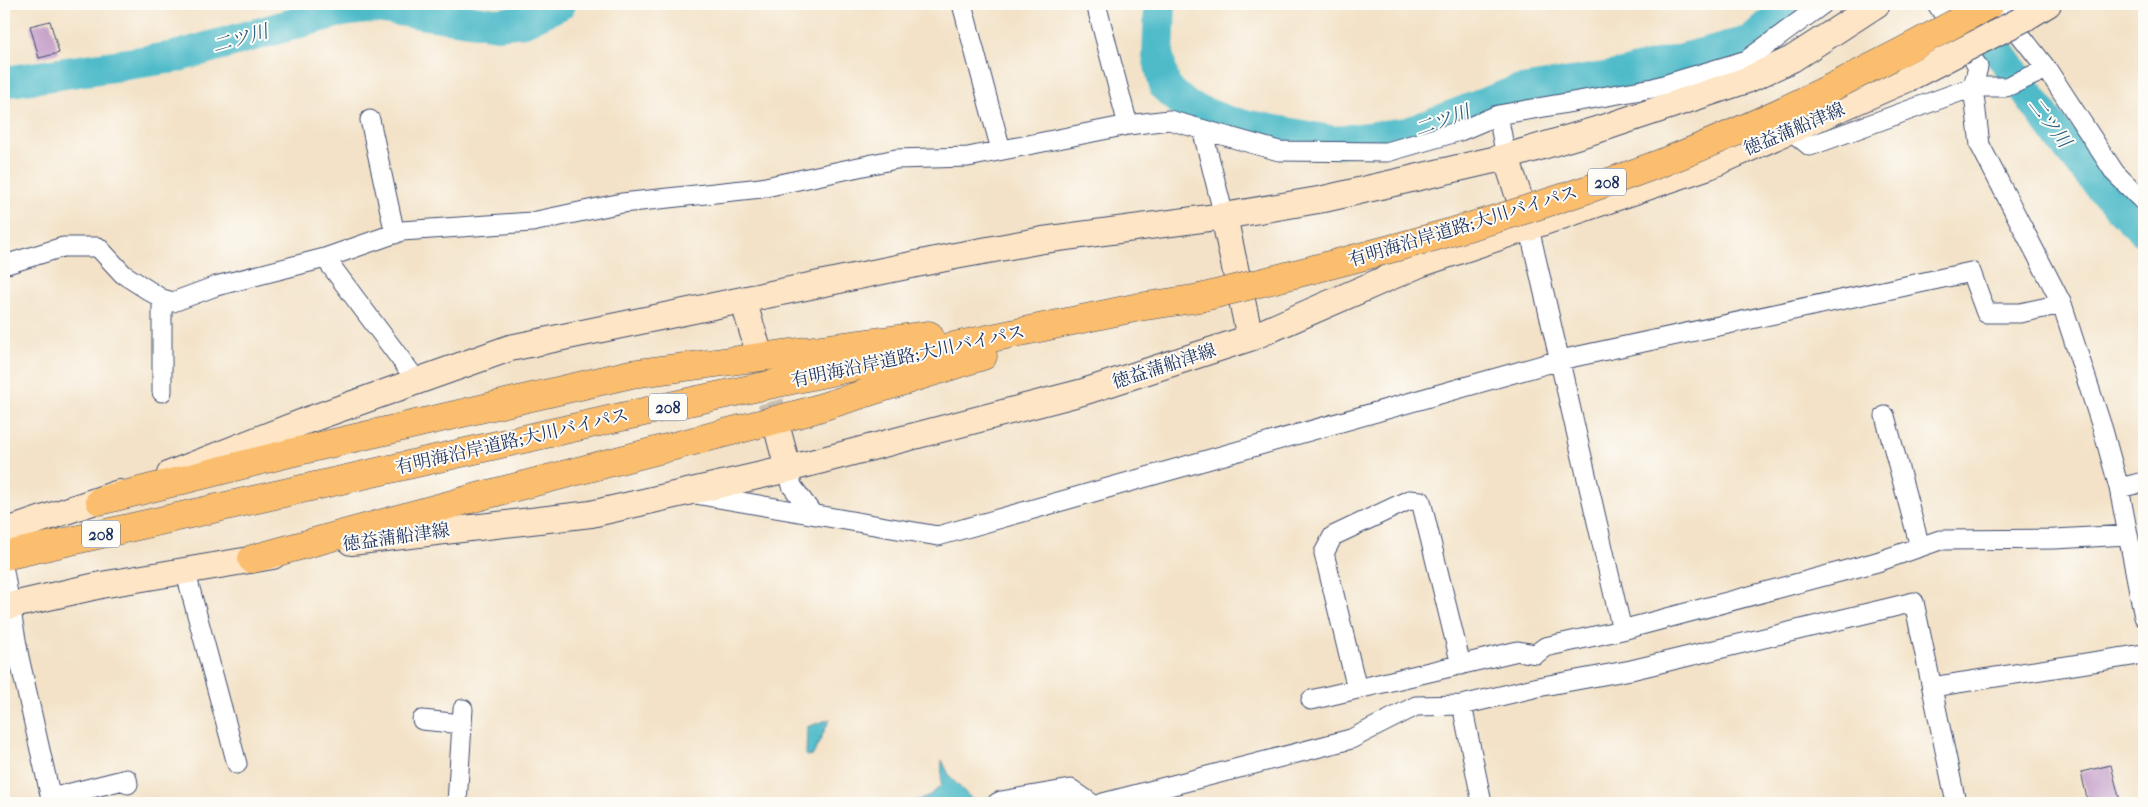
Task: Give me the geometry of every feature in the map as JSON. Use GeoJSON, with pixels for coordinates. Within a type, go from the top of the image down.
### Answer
{"type":"FeatureCollection","features":[{"type":"Feature","properties":{"kind":"highway","name":"有明海沿岸道路;大川バイパス"},"geometry":{"type":"LineString","coordinates":[[1199,293],[1536,196],[1656,153],[1769,106],[1866,60],[1967,4]]}},
{"type":"Feature","properties":{"kind":"highway","name":"有明海沿岸道路;大川バイパス"},"geometry":{"type":"LineString","coordinates":[[4,556],[688,402],[1139,308],[1454,231],[1539,205],[1661,163],[1774,115],[1870,70],[1990,4]]}},
{"type":"Feature","properties":{"kind":"highway"},"geometry":{"type":"LineString","coordinates":[[100,501],[286,454],[631,374],[1139,308]]}},
{"type":"Feature","properties":{"kind":"highway"},"geometry":{"type":"LineString","coordinates":[[252,559],[485,495],[806,412],[1139,308]]}},
{"type":"Feature","properties":{"kind":"main road"},"geometry":{"type":"LineString","coordinates":[[4,532],[100,501],[308,420],[510,348],[955,256],[1043,240],[1224,216],[1324,199],[1506,157],[1606,127],[1747,80],[1792,59],[1877,4]]}},
{"type":"Feature","properties":{"kind":"main road","name":"徳益蒲船津線"},"geometry":{"type":"LineString","coordinates":[[8,607],[101,585],[379,537],[591,514],[788,469],[1083,392],[1250,338],[1420,264],[1709,166],[1789,129],[1907,79],[2026,18],[2048,4]]}},
{"type":"Feature","properties":{"kind":"main road"},"geometry":{"type":"LineString","coordinates":[[1506,157],[1529,228]]}},
{"type":"Feature","properties":{"kind":"main road"},"geometry":{"type":"LineString","coordinates":[[1224,216],[1250,338]]}},
{"type":"Feature","properties":{"kind":"main road"},"geometry":{"type":"LineString","coordinates":[[743,300],[757,346]]}},
{"type":"Feature","properties":{"kind":"main road"},"geometry":{"type":"LineString","coordinates":[[778,435],[788,469]]}},
{"type":"Feature","properties":{"kind":"street"},"geometry":{"type":"LineString","coordinates":[[962,4],[1001,150]]}},
{"type":"Feature","properties":{"kind":"street"},"geometry":{"type":"LineString","coordinates":[[1096,4],[1128,125]]}},
{"type":"Feature","properties":{"kind":"street"},"geometry":{"type":"LineString","coordinates":[[4,265],[63,246],[98,246],[123,274],[162,299],[174,302],[216,286],[326,258],[402,231],[532,222],[622,203],[761,188],[896,160],[968,157],[1128,125],[1169,120],[1279,151],[1388,152],[1460,131],[1498,116],[1652,88],[1747,60],[1824,4]]}},
{"type":"Feature","properties":{"kind":"street"},"geometry":{"type":"LineString","coordinates":[[1937,4],[1978,67],[1973,87],[1980,145],[2062,304],[2103,430],[2119,488],[2144,617]]}},
{"type":"Feature","properties":{"kind":"street"},"geometry":{"type":"LineString","coordinates":[[1996,4],[2047,69],[2115,173],[2144,202]]}},
{"type":"Feature","properties":{"kind":"street"},"geometry":{"type":"LineString","coordinates":[[1789,129],[1810,146],[1973,87],[2006,87],[2047,69]]}},
{"type":"Feature","properties":{"kind":"street"},"geometry":{"type":"LineString","coordinates":[[1498,116],[1506,157]]}},
{"type":"Feature","properties":{"kind":"street"},"geometry":{"type":"LineString","coordinates":[[370,120],[395,234]]}},
{"type":"Feature","properties":{"kind":"street"},"geometry":{"type":"LineString","coordinates":[[1202,129],[1224,216]]}},
{"type":"Feature","properties":{"kind":"street"},"geometry":{"type":"LineString","coordinates":[[1529,228],[1622,630]]}},
{"type":"Feature","properties":{"kind":"street"},"geometry":{"type":"LineString","coordinates":[[326,258],[417,381]]}},
{"type":"Feature","properties":{"kind":"street"},"geometry":{"type":"LineString","coordinates":[[685,492],[811,512],[938,536],[1560,360],[1971,272],[1986,313],[2020,313],[2062,304]]}},
{"type":"Feature","properties":{"kind":"street"},"geometry":{"type":"LineString","coordinates":[[162,299],[162,392]]}},
{"type":"Feature","properties":{"kind":"street"},"geometry":{"type":"LineString","coordinates":[[1885,416],[1920,547]]}},
{"type":"Feature","properties":{"kind":"street"},"geometry":{"type":"LineString","coordinates":[[788,469],[792,486],[811,512]]}},
{"type":"Feature","properties":{"kind":"street"},"geometry":{"type":"LineString","coordinates":[[2119,488],[2144,482]]}},
{"type":"Feature","properties":{"kind":"street"},"geometry":{"type":"LineString","coordinates":[[1357,689],[1324,553],[1333,536],[1409,500],[1421,501],[1461,665]]}},
{"type":"Feature","properties":{"kind":"street"},"geometry":{"type":"LineString","coordinates":[[1311,700],[1518,651],[1536,654],[1545,647],[1622,630],[1877,562],[1940,540],[2055,539],[2128,535]]}},
{"type":"Feature","properties":{"kind":"street"},"geometry":{"type":"LineString","coordinates":[[185,570],[237,764]]}},
{"type":"Feature","properties":{"kind":"street"},"geometry":{"type":"LineString","coordinates":[[4,571],[8,607],[52,801],[127,779],[128,784]]}},
{"type":"Feature","properties":{"kind":"street"},"geometry":{"type":"LineString","coordinates":[[1103,803],[1351,739],[1416,706],[1462,705],[1538,687],[1631,670],[1914,602],[1956,803]]}},
{"type":"Feature","properties":{"kind":"street"},"geometry":{"type":"LineString","coordinates":[[1932,687],[2144,654]]}},
{"type":"Feature","properties":{"kind":"street"},"geometry":{"type":"LineString","coordinates":[[1462,705],[1482,803]]}},
{"type":"Feature","properties":{"kind":"street"},"geometry":{"type":"LineString","coordinates":[[422,720],[462,716],[457,803]]}},
{"type":"Feature","properties":{"kind":"street"},"geometry":{"type":"LineString","coordinates":[[997,803],[1071,789],[1091,803]]}},
{"type":"Feature","properties":{"kind":"water"},"geometry":{"type":"Polygon","coordinates":[[[830,719],[813,755],[806,756],[807,727],[830,719]]]}},
{"type":"Feature","properties":{"kind":"water"},"geometry":{"type":"Polygon","coordinates":[[[942,760],[950,777],[975,802],[904,803],[926,798],[941,786],[942,760]]]}},
{"type":"Feature","properties":{"kind":"building"},"geometry":{"type":"Polygon","coordinates":[[[50,21],[59,53],[39,58],[30,26],[50,21]]]}},
{"type":"Feature","properties":{"kind":"building"},"geometry":{"type":"Polygon","coordinates":[[[2111,765],[2120,801],[2088,803],[2081,772],[2111,765]]]}},
{"type":"Feature","properties":{"kind":"waterway","name":"二ツ川"},"geometry":{"type":"LineString","coordinates":[[4,82],[175,57],[336,12],[375,7],[497,24],[524,21],[560,4]]}},
{"type":"Feature","properties":{"kind":"waterway","name":"二ツ川"},"geometry":{"type":"LineString","coordinates":[[1160,4],[1158,56],[1165,87],[1188,107],[1228,122],[1335,142],[1408,133],[1515,92],[1622,75],[1751,41],[1792,4]]}},
{"type":"Feature","properties":{"kind":"waterway","name":"二ツ川"},"geometry":{"type":"LineString","coordinates":[[1971,11],[2073,154],[2095,181],[2144,231]]}},
{"type":"Feature","properties":{"kind":"tunnel"},"geometry":{"type":"LineString","coordinates":[[761,364],[779,435]]}}]}
